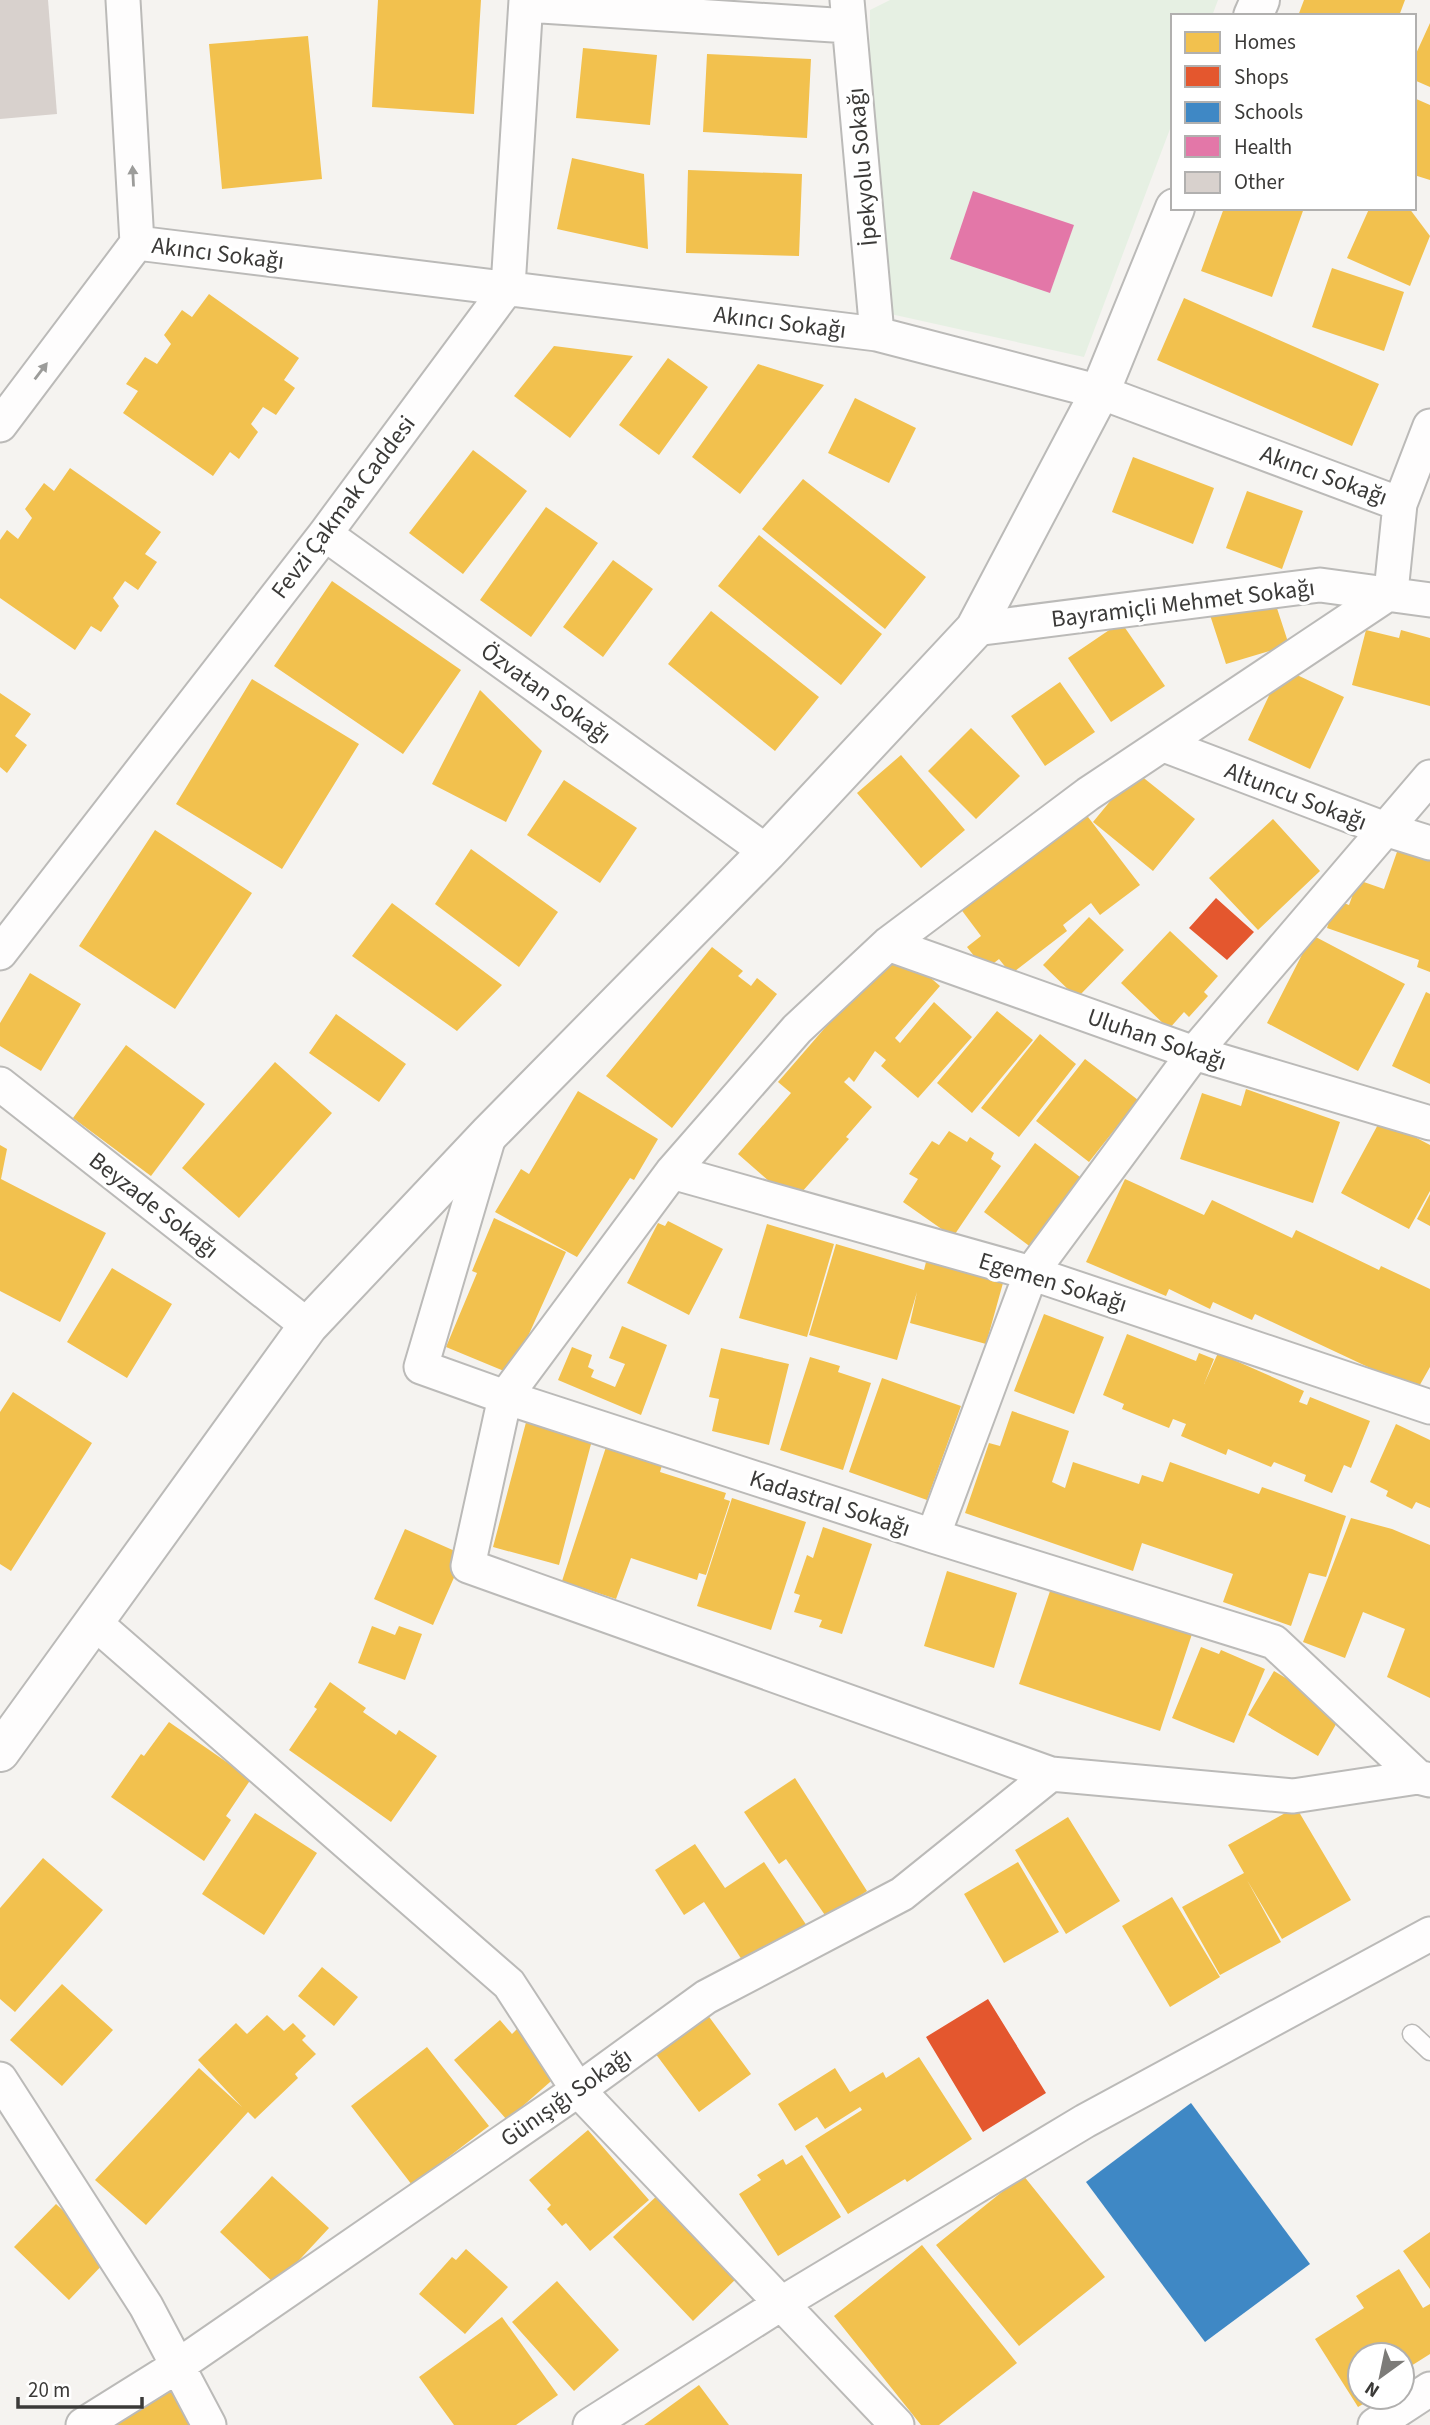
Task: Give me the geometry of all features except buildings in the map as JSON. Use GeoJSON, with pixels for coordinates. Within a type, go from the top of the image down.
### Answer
{"type":"FeatureCollection","features":[{"type":"Feature","properties":{"kind":"street"},"geometry":{"type":"LineString","coordinates":[[0,425],[137,243],[123,0]]}},
{"type":"Feature","properties":{"kind":"street"},"geometry":{"type":"LineString","coordinates":[[508,287],[526,2],[848,13]]}},
{"type":"Feature","properties":{"kind":"street","name":"İpekyolu Sokağı"},"geometry":{"type":"LineString","coordinates":[[848,13],[877,334]]}},
{"type":"Feature","properties":{"kind":"street"},"geometry":{"type":"LineString","coordinates":[[0,1752],[308,1326],[489,1133],[767,852],[975,629],[1100,392],[1174,210]]}},
{"type":"Feature","properties":{"kind":"street","name":"Akıncı Sokağı"},"geometry":{"type":"LineString","coordinates":[[137,243],[877,334],[1100,392],[1400,504]]}},
{"type":"Feature","properties":{"kind":"street","name":"Fevzi Çakmak Caddesi"},"geometry":{"type":"LineString","coordinates":[[0,953],[325,534],[508,287]]}},
{"type":"Feature","properties":{"kind":"street"},"geometry":{"type":"LineString","coordinates":[[1424,1778],[1293,1796],[1051,1774],[468,1566],[505,1397],[672,1172],[797,1030],[888,944],[1087,794],[1391,592],[1400,504],[1430,426]]}},
{"type":"Feature","properties":{"kind":"street","name":"Özvatan Sokağı"},"geometry":{"type":"LineString","coordinates":[[325,534],[767,852]]}},
{"type":"Feature","properties":{"kind":"street","name":"Bayramiçli Mehmet Sokağı"},"geometry":{"type":"LineString","coordinates":[[975,629],[1320,585],[1391,592],[1430,600]]}},
{"type":"Feature","properties":{"kind":"street","name":"Altuncu Sokağı"},"geometry":{"type":"LineString","coordinates":[[1164,745],[1385,829],[1430,843]]}},
{"type":"Feature","properties":{"kind":"street"},"geometry":{"type":"LineString","coordinates":[[933,1536],[1031,1273],[1195,1053],[1430,777]]}},
{"type":"Feature","properties":{"kind":"street","name":"Uluhan Sokağı"},"geometry":{"type":"LineString","coordinates":[[888,944],[1195,1053],[1430,1123]]}},
{"type":"Feature","properties":{"kind":"street","name":"Beyzade Sokağı"},"geometry":{"type":"LineString","coordinates":[[0,1084],[308,1326]]}},
{"type":"Feature","properties":{"kind":"street","name":"Kadastral Sokağı"},"geometry":{"type":"LineString","coordinates":[[489,1133],[421,1367],[505,1397],[933,1536],[1274,1642],[1424,1778]]}},
{"type":"Feature","properties":{"kind":"street","name":"Egemen Sokağı"},"geometry":{"type":"LineString","coordinates":[[672,1172],[1031,1273],[1430,1407]]}},
{"type":"Feature","properties":{"kind":"street"},"geometry":{"type":"LineString","coordinates":[[95,1623],[509,1984],[578,2090],[897,2425]]}},
{"type":"Feature","properties":{"kind":"street","name":"Günışığı Sokağı"},"geometry":{"type":"LineString","coordinates":[[83,2425],[179,2365],[578,2090],[706,1997],[902,1894],[1051,1774]]}},
{"type":"Feature","properties":{"kind":"street"},"geometry":{"type":"LineString","coordinates":[[590,2425],[782,2303],[1085,2121],[1430,1934]]}},
{"type":"Feature","properties":{"kind":"street"},"geometry":{"type":"LineString","coordinates":[[0,2079],[146,2306],[209,2425]]}},
{"type":"Feature","properties":{"kind":"street"},"geometry":{"type":"LineString","coordinates":[[1374,2425],[1430,2389]]}},
{"type":"Feature","properties":{"kind":"lane"},"geometry":{"type":"LineString","coordinates":[[1412,2034],[1430,2051]]}},
{"type":"Feature","properties":{"kind":"shaded area"},"geometry":{"type":"Polygon","coordinates":[[[890,0],[1218,0],[1213,14],[1171,14],[1171,126],[1084,357],[868,309],[870,10],[890,0]]]}}]}
